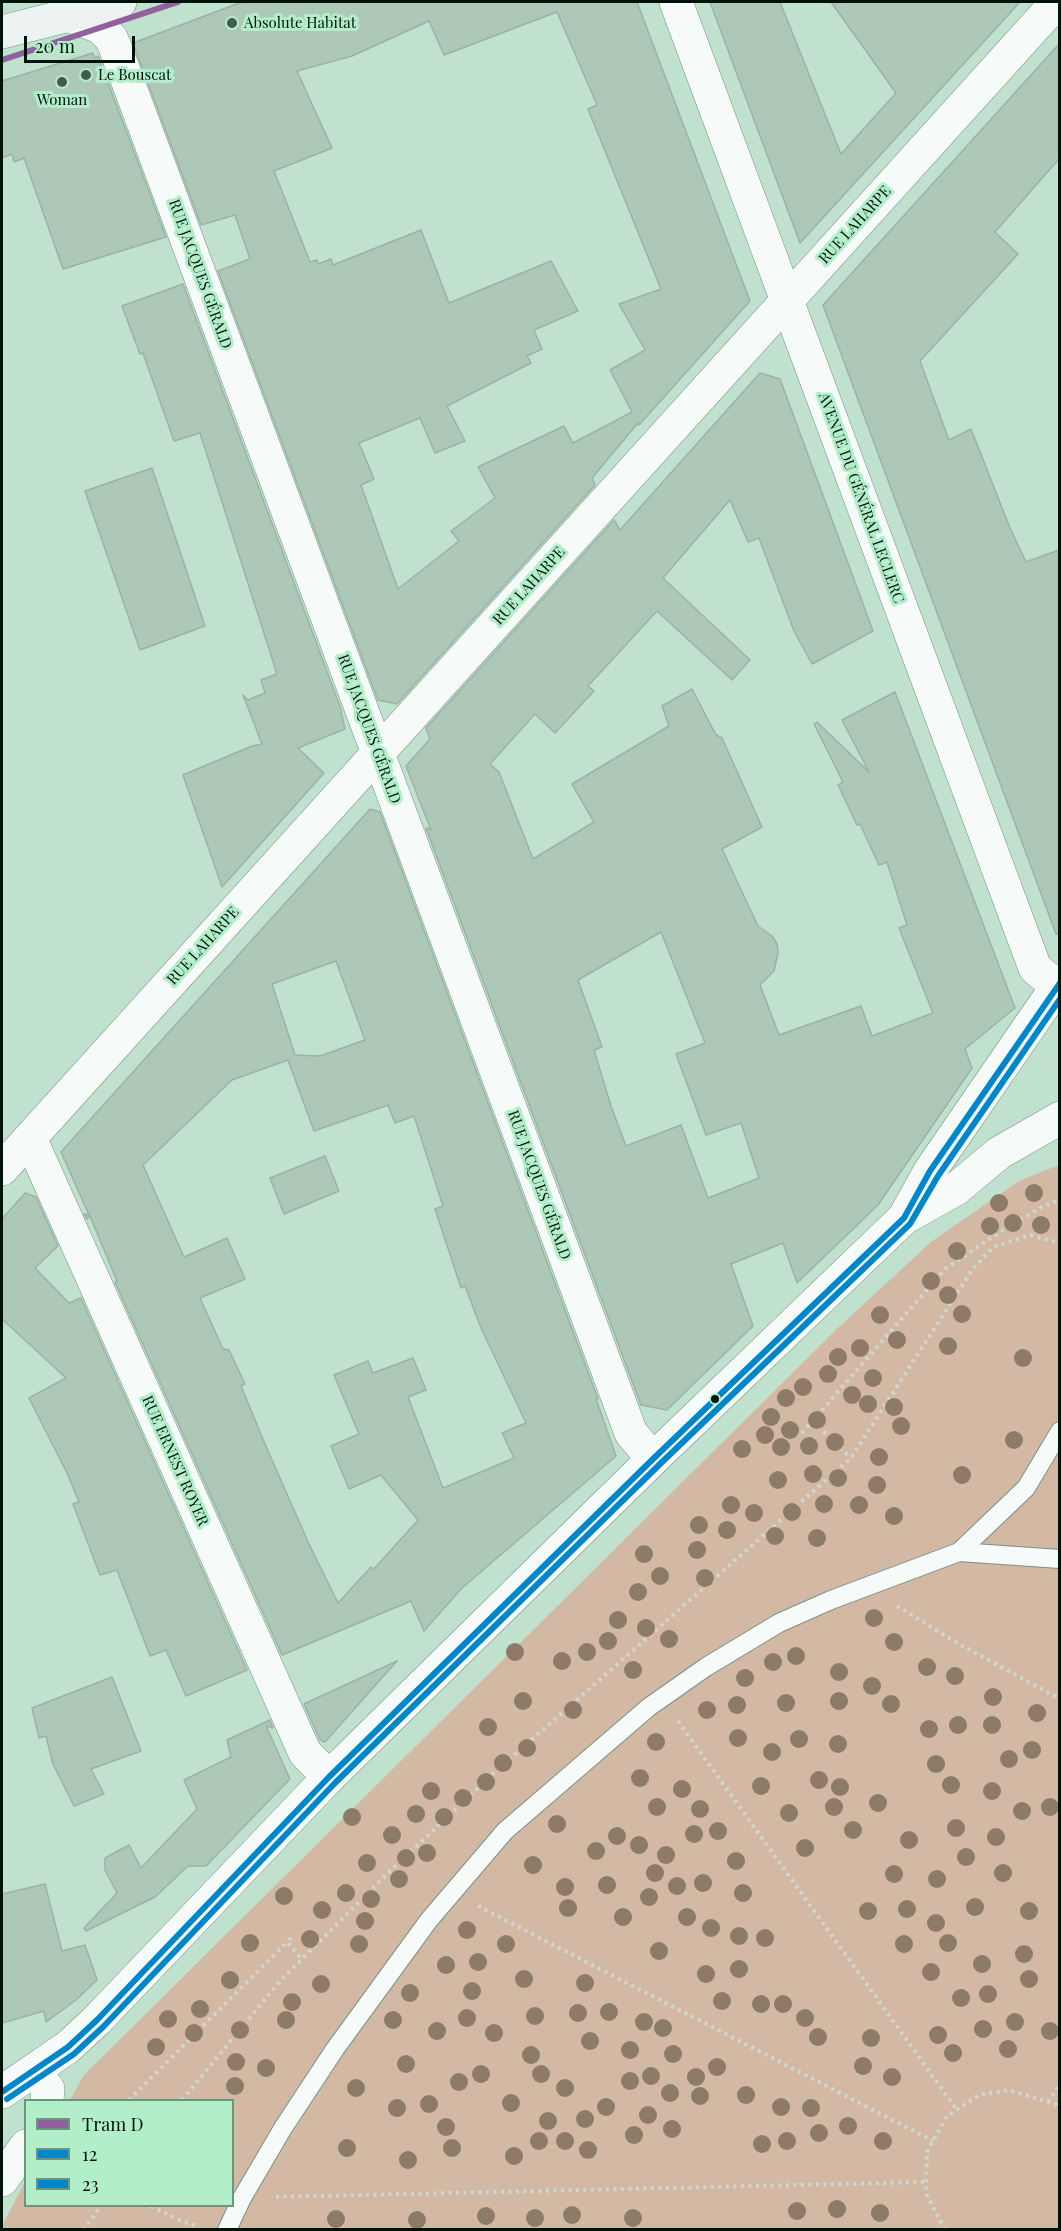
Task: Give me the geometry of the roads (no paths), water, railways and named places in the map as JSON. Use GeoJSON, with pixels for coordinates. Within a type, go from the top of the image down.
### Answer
{"type":"FeatureCollection","features":[{"type":"Feature","properties":{"kind":"main road"},"geometry":{"type":"LineString","coordinates":[[2,32],[120,2]]}},
{"type":"Feature","properties":{"kind":"street","name":"AVENUE DU GÉNÉRAL LECLERC"},"geometry":{"type":"LineString","coordinates":[[676,2],[1035,968],[1059,986]]}},
{"type":"Feature","properties":{"kind":"street","name":"RUE LAHARPE"},"geometry":{"type":"LineString","coordinates":[[2,1169],[1057,2]]}},
{"type":"Feature","properties":{"kind":"street","name":"RUE JACQUES GÉRALD"},"geometry":{"type":"LineString","coordinates":[[70,16],[100,27],[116,47],[631,1433],[653,1459]]}},
{"type":"Feature","properties":{"kind":"street"},"geometry":{"type":"LineString","coordinates":[[904,1218],[930,1171],[1059,986]]}},
{"type":"Feature","properties":{"kind":"street"},"geometry":{"type":"LineString","coordinates":[[2,2092],[41,2086],[68,2047],[97,2020],[329,1778],[653,1459],[904,1218],[956,1189],[999,1153],[1059,1118]]}},
{"type":"Feature","properties":{"kind":"street","name":"RUE ERNEST ROYER"},"geometry":{"type":"LineString","coordinates":[[30,1138],[305,1753],[329,1778]]}},
{"type":"Feature","properties":{"kind":"street"},"geometry":{"type":"LineString","coordinates":[[2,2180],[24,2149]]}},
{"type":"Feature","properties":{"kind":"lane"},"geometry":{"type":"LineString","coordinates":[[227,2229],[242,2198],[283,2128],[335,2049],[429,1920],[505,1831],[631,1722],[706,1667],[779,1623],[831,1600],[959,1552],[1026,1488],[1059,1431]]}},
{"type":"Feature","properties":{"kind":"lane"},"geometry":{"type":"LineString","coordinates":[[959,1552],[1059,1559]]}},
{"type":"Feature","properties":{"kind":"tram line","name":"D"},"geometry":{"type":"LineString","coordinates":[[2,60],[178,2]]}},
{"type":"Feature","properties":{"kind":"place","name":"Absolute Habitat"},"geometry":{"type":"Point","coordinates":[232,23]}},
{"type":"Feature","properties":{"kind":"place","name":"Le Bouscat"},"geometry":{"type":"Point","coordinates":[86,75]}},
{"type":"Feature","properties":{"kind":"place","name":"Woman"},"geometry":{"type":"Point","coordinates":[62,82]}}]}
